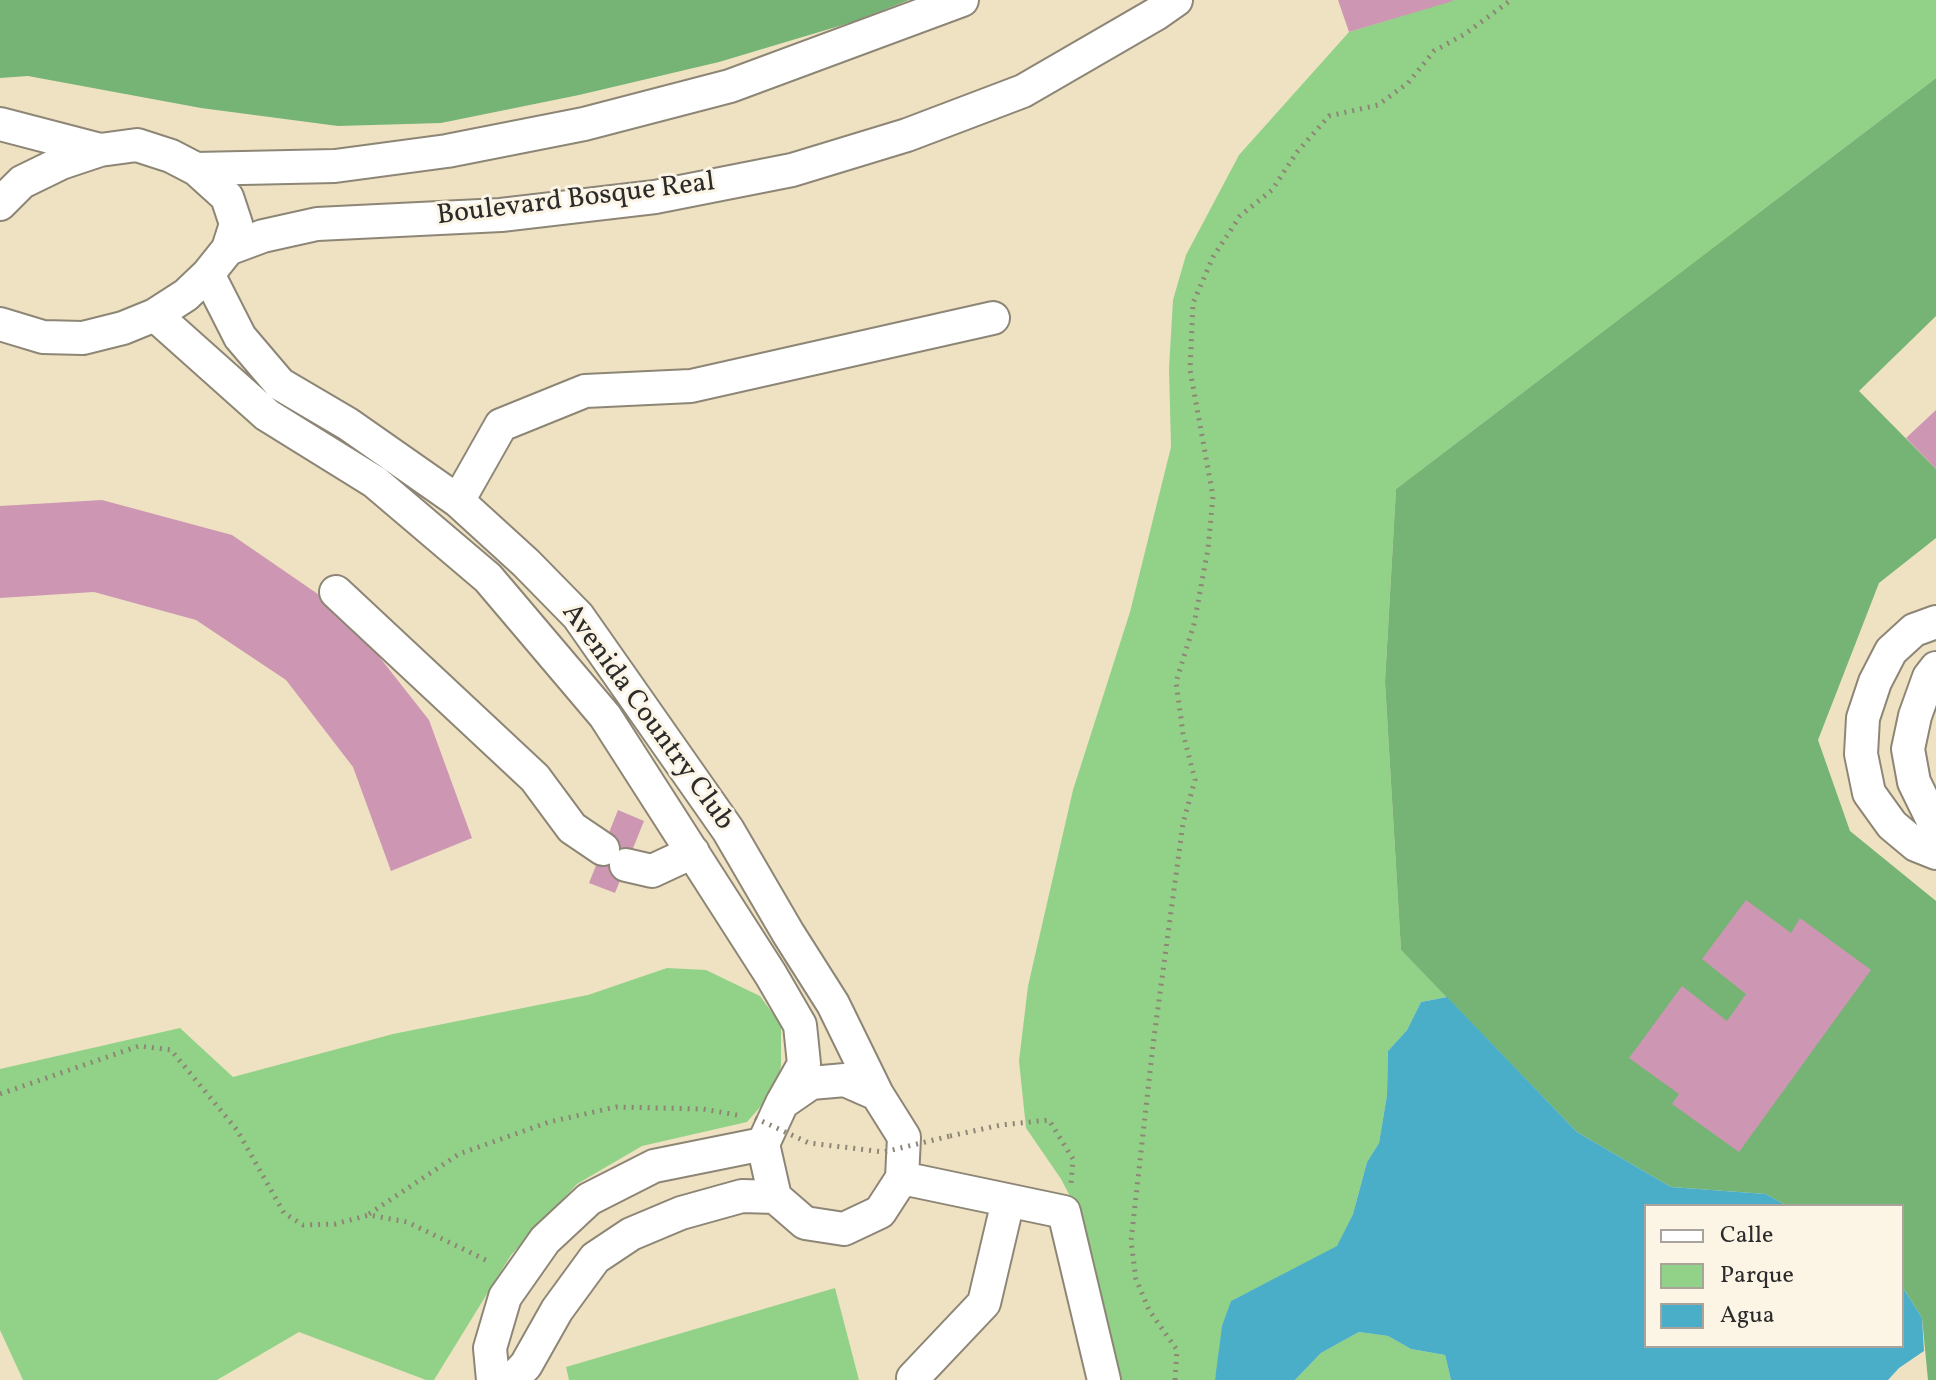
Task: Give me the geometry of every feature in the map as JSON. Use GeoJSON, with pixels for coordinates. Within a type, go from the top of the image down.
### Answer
{"type":"FeatureCollection","features":[{"type":"Feature","properties":{"kind":"street"},"geometry":{"type":"LineString","coordinates":[[196,169],[335,166],[447,151],[584,124],[730,86],[962,0]]}},
{"type":"Feature","properties":{"kind":"street","name":"Boulevard Bosque Real"},"geometry":{"type":"LineString","coordinates":[[228,249],[263,236],[317,224],[501,215],[640,199],[792,170],[907,135],[1023,91],[1176,0]]}},
{"type":"Feature","properties":{"kind":"street"},"geometry":{"type":"LineString","coordinates":[[0,124],[100,150]]}},
{"type":"Feature","properties":{"kind":"street"},"geometry":{"type":"LineString","coordinates":[[0,204],[22,182],[61,163],[100,150],[137,145],[171,156],[196,169],[227,197],[236,224],[228,249],[208,274],[186,295],[155,315],[123,328],[83,338],[43,337],[4,328]]}},
{"type":"Feature","properties":{"kind":"street","name":"Avenida Country Club"},"geometry":{"type":"LineString","coordinates":[[208,274],[240,337],[280,384],[348,424],[458,501],[578,616],[728,830],[833,1004],[877,1094]]}},
{"type":"Feature","properties":{"kind":"street","name":"Avenida Country Club"},"geometry":{"type":"LineString","coordinates":[[155,315],[267,415],[375,482],[488,578],[605,716],[800,1025],[804,1064],[767,1122]]}},
{"type":"Feature","properties":{"kind":"street"},"geometry":{"type":"LineString","coordinates":[[458,501],[501,425],[585,391],[691,386],[993,318]]}},
{"type":"Feature","properties":{"kind":"street"},"geometry":{"type":"LineString","coordinates":[[336,592],[535,778],[572,828],[615,857],[652,871],[693,852]]}},
{"type":"Feature","properties":{"kind":"street"},"geometry":{"type":"LineString","coordinates":[[1936,622],[1914,630],[1891,651],[1875,682],[1863,718],[1861,754],[1869,793],[1892,825],[1916,845],[1936,853]]}},
{"type":"Feature","properties":{"kind":"street"},"geometry":{"type":"LineString","coordinates":[[1936,668],[1929,677],[1915,716],[1908,749],[1914,782],[1936,827]]}},
{"type":"Feature","properties":{"kind":"street"},"geometry":{"type":"LineString","coordinates":[[493,1380],[490,1348],[505,1297],[545,1240],[589,1199],[654,1166],[767,1122],[811,1083],[845,1080],[877,1094],[904,1137],[902,1178],[880,1212],[844,1229],[805,1223],[775,1197],[742,1196],[681,1213],[631,1234],[595,1258],[557,1310],[526,1365],[512,1380]]}},
{"type":"Feature","properties":{"kind":"street"},"geometry":{"type":"LineString","coordinates":[[767,1122],[775,1197]]}},
{"type":"Feature","properties":{"kind":"street"},"geometry":{"type":"LineString","coordinates":[[902,1178],[1064,1212],[1104,1380]]}},
{"type":"Feature","properties":{"kind":"street"},"geometry":{"type":"LineString","coordinates":[[913,1378],[984,1303],[1008,1201]]}},
{"type":"Feature","properties":{"kind":"path"},"geometry":{"type":"LineString","coordinates":[[1175,1380],[1177,1350],[1149,1310],[1136,1279],[1131,1241],[1181,839],[1195,780],[1183,733],[1176,682],[1194,624],[1208,549],[1213,496],[1190,370],[1193,303],[1213,257],[1240,216],[1272,190],[1297,152],[1329,116],[1378,105],[1408,83],[1434,51],[1465,34],[1511,0]]}},
{"type":"Feature","properties":{"kind":"path"},"geometry":{"type":"LineString","coordinates":[[0,1094],[139,1046],[171,1050],[237,1130],[284,1213],[303,1225],[335,1224],[369,1215],[459,1154],[549,1122],[616,1107],[703,1109],[767,1122],[809,1143],[884,1152],[1001,1125],[1049,1120],[1073,1159],[1070,1191]]}},
{"type":"Feature","properties":{"kind":"path"},"geometry":{"type":"LineString","coordinates":[[369,1215],[407,1222],[494,1263]]}},
{"type":"Feature","properties":{"kind":"green space"},"geometry":{"type":"Polygon","coordinates":[[[0,0],[909,0],[856,21],[719,62],[579,95],[441,123],[338,126],[201,108],[28,76],[0,78],[0,0]]]}},
{"type":"Feature","properties":{"kind":"green space"},"geometry":{"type":"Polygon","coordinates":[[[1453,0],[1936,0],[1936,78],[1396,489],[1385,682],[1401,950],[1447,997],[1421,1002],[1407,1030],[1388,1051],[1387,1095],[1379,1143],[1367,1162],[1353,1214],[1337,1247],[1231,1301],[1215,1380],[1121,1380],[1089,1262],[1081,1217],[1061,1179],[1026,1128],[1019,1061],[1028,986],[1073,790],[1130,612],[1171,447],[1169,368],[1173,300],[1186,255],[1239,155],[1349,32],[1453,0]]]}},
{"type":"Feature","properties":{"kind":"green space"},"geometry":{"type":"Polygon","coordinates":[[[1936,78],[1936,316],[1859,391],[1936,469],[1936,538],[1879,583],[1818,740],[1850,831],[1936,901],[1936,1380],[1928,1380],[1922,1318],[1904,1289],[1904,1204],[1784,1204],[1766,1194],[1671,1187],[1577,1132],[1401,950],[1385,682],[1396,489],[1936,78]]]}},
{"type":"Feature","properties":{"kind":"green space"},"geometry":{"type":"Polygon","coordinates":[[[667,968],[706,970],[760,996],[781,1025],[781,1066],[775,1090],[747,1122],[642,1146],[577,1184],[511,1255],[434,1380],[426,1380],[299,1332],[217,1380],[23,1380],[0,1330],[0,1069],[180,1028],[233,1077],[393,1034],[588,995],[667,968]]]}},
{"type":"Feature","properties":{"kind":"green space"},"geometry":{"type":"Polygon","coordinates":[[[835,1288],[859,1380],[569,1380],[566,1367],[835,1288]]]}},
{"type":"Feature","properties":{"kind":"green space"},"geometry":{"type":"Polygon","coordinates":[[[1359,1332],[1388,1336],[1411,1349],[1445,1355],[1451,1380],[1295,1380],[1321,1353],[1359,1332]]]}},
{"type":"Feature","properties":{"kind":"water"},"geometry":{"type":"Polygon","coordinates":[[[1447,997],[1577,1132],[1671,1187],[1766,1194],[1784,1204],[1644,1204],[1644,1348],[1904,1348],[1904,1289],[1922,1318],[1924,1351],[1899,1368],[1888,1380],[1451,1380],[1445,1355],[1411,1349],[1388,1336],[1359,1332],[1321,1353],[1295,1380],[1215,1380],[1222,1326],[1231,1301],[1337,1246],[1353,1214],[1367,1162],[1379,1143],[1387,1095],[1388,1051],[1407,1030],[1421,1002],[1447,997]]]}},
{"type":"Feature","properties":{"kind":"building"},"geometry":{"type":"Polygon","coordinates":[[[1338,0],[1452,0],[1453,1],[1349,32],[1338,0]]]}},
{"type":"Feature","properties":{"kind":"building"},"geometry":{"type":"Polygon","coordinates":[[[1936,410],[1936,469],[1906,438],[1936,410]]]}},
{"type":"Feature","properties":{"kind":"building"},"geometry":{"type":"Polygon","coordinates":[[[102,500],[232,535],[344,612],[429,720],[472,838],[391,871],[353,767],[286,680],[196,620],[94,592],[0,598],[0,506],[102,500]]]}},
{"type":"Feature","properties":{"kind":"building"},"geometry":{"type":"Polygon","coordinates":[[[618,810],[644,821],[615,893],[589,883],[618,810]]]}},
{"type":"Feature","properties":{"kind":"building"},"geometry":{"type":"Polygon","coordinates":[[[1746,900],[1791,933],[1800,918],[1871,970],[1739,1152],[1672,1104],[1679,1094],[1629,1058],[1682,986],[1727,1021],[1746,994],[1702,959],[1746,900]]]}}]}
